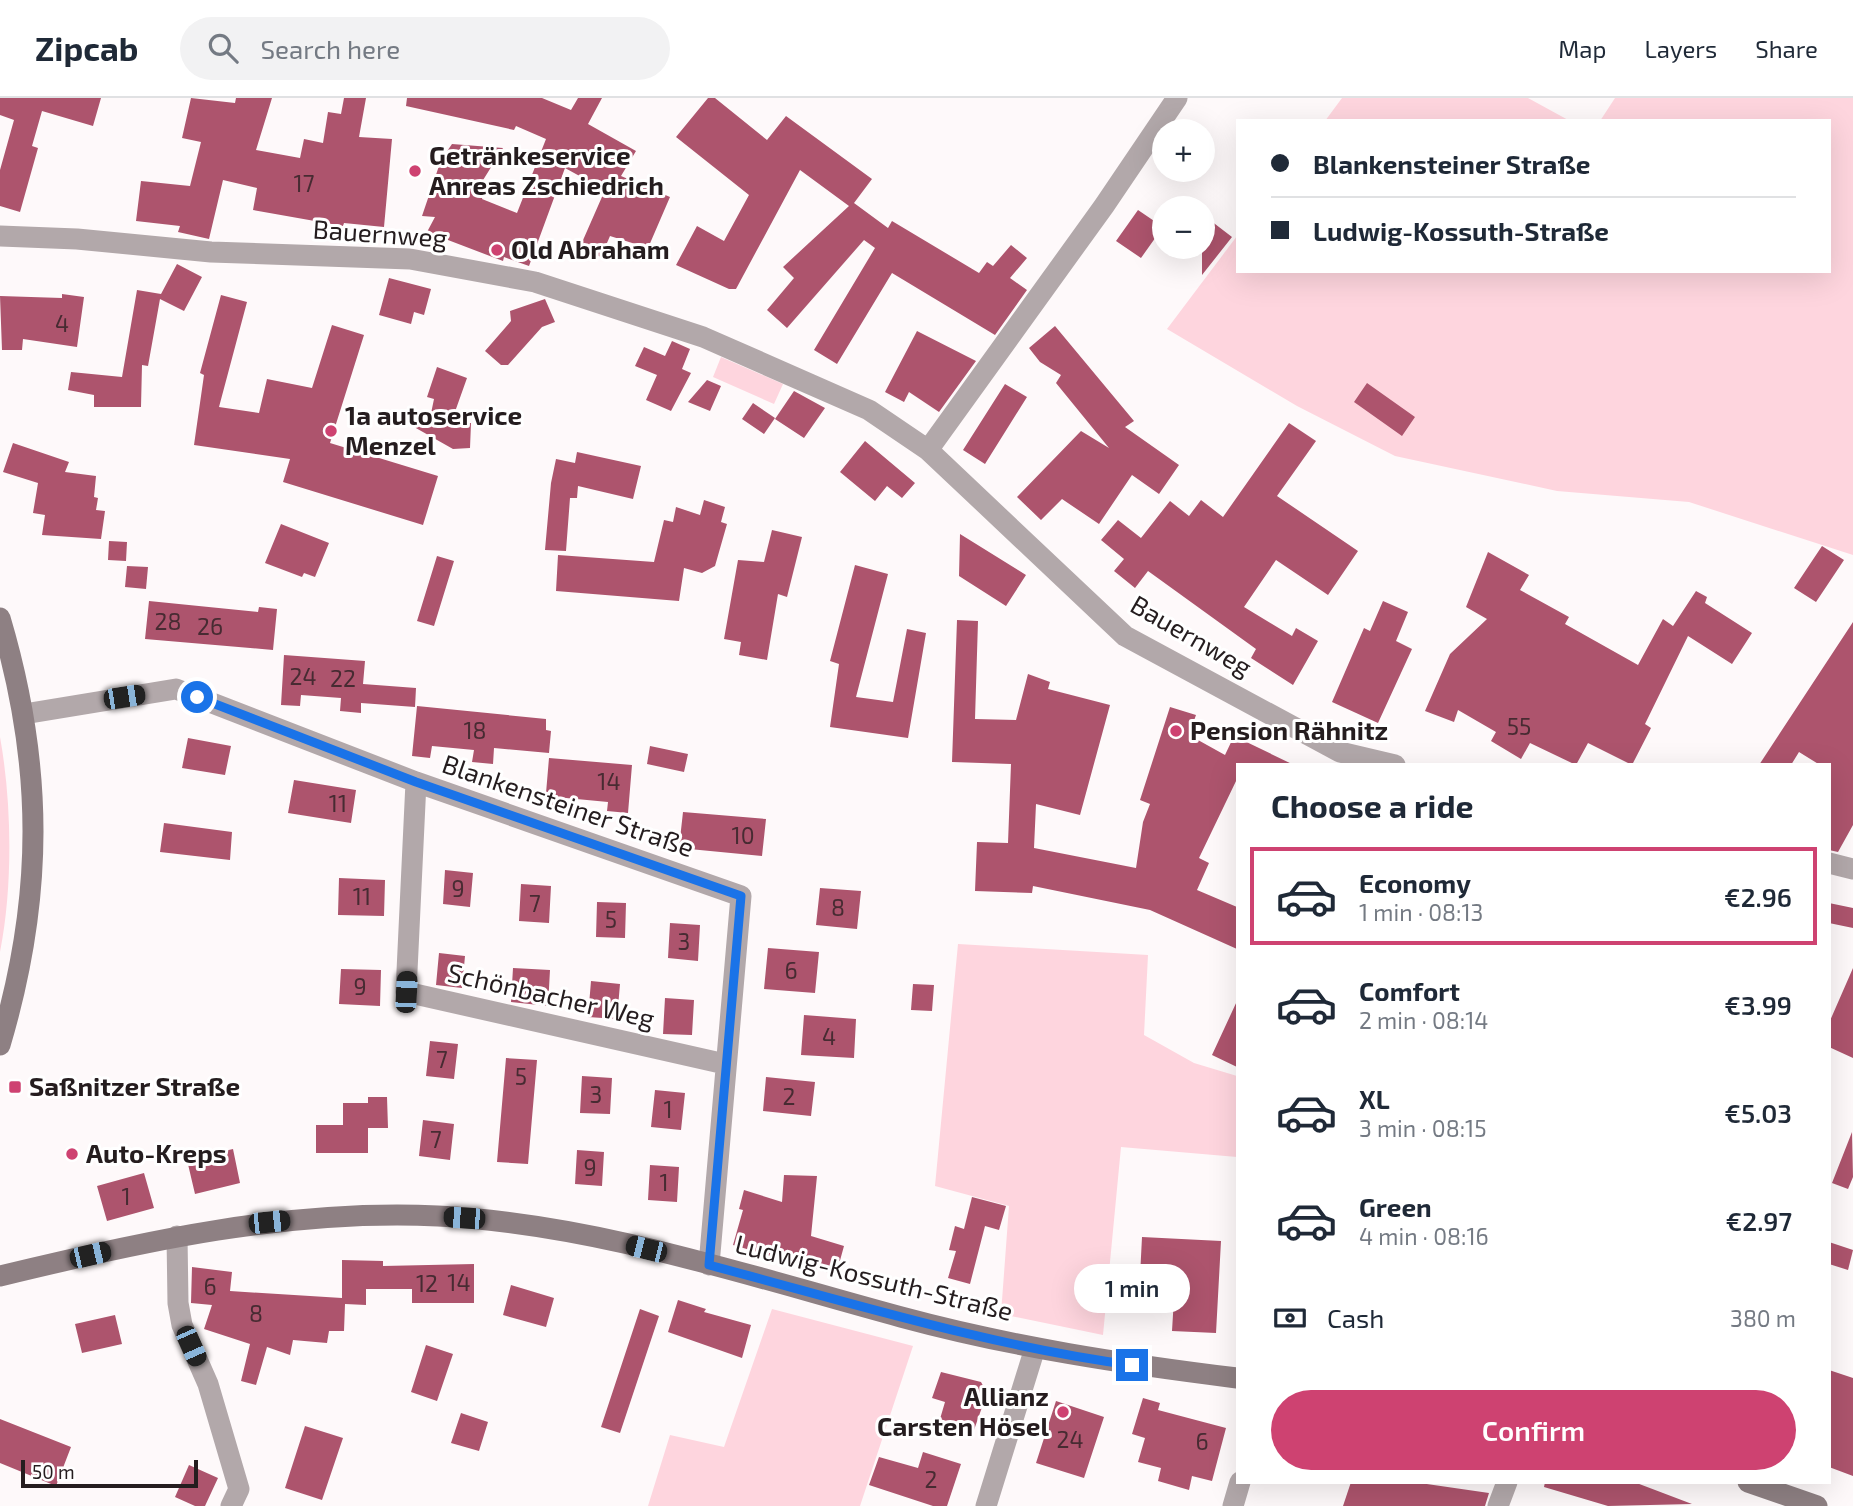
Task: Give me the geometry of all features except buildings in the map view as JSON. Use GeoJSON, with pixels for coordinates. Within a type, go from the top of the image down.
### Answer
{"type":"FeatureCollection","features":[{"type":"Feature","properties":{"kind":"street"},"geometry":{"type":"LineString","coordinates":[[928,450],[1104,206],[1177,98]]}},
{"type":"Feature","properties":{"kind":"street","name":"Bauernweg"},"geometry":{"type":"LineString","coordinates":[[0,236],[77,239],[211,253],[410,259],[535,282],[703,337],[869,410],[928,450],[1125,636],[1339,758],[1379,763]]}},
{"type":"Feature","properties":{"kind":"street"},"geometry":{"type":"LineString","coordinates":[[0,618],[24,714],[35,807],[32,894],[22,963],[0,1045]]}},
{"type":"Feature","properties":{"kind":"street","name":"Blankensteiner Straße"},"geometry":{"type":"LineString","coordinates":[[24,714],[176,689],[416,782],[741,896],[709,1265]]}},
{"type":"Feature","properties":{"kind":"street","name":"Schönbacher Weg"},"geometry":{"type":"LineString","coordinates":[[416,782],[406,992],[725,1064]]}},
{"type":"Feature","properties":{"kind":"street"},"geometry":{"type":"LineString","coordinates":[[1831,864],[1853,869]]}},
{"type":"Feature","properties":{"kind":"street","name":"Ludwig-Kossuth-Straße"},"geometry":{"type":"LineString","coordinates":[[5,1270],[177,1236],[316,1217],[439,1216],[488,1220],[582,1235],[709,1265],[904,1318],[1035,1348],[1106,1361],[1236,1378]]}},
{"type":"Feature","properties":{"kind":"street"},"geometry":{"type":"LineString","coordinates":[[177,1236],[178,1303],[182,1325],[208,1384],[239,1489],[232,1506]]}},
{"type":"Feature","properties":{"kind":"street"},"geometry":{"type":"LineString","coordinates":[[986,1506],[1035,1348]]}},
{"type":"Feature","properties":{"kind":"street"},"geometry":{"type":"LineString","coordinates":[[1233,1506],[1239,1484]]}},
{"type":"Feature","properties":{"kind":"street"},"geometry":{"type":"LineString","coordinates":[[1498,1506],[1506,1484]]}},
{"type":"Feature","properties":{"kind":"street"},"geometry":{"type":"LineString","coordinates":[[1754,1484],[1817,1506]]}},
{"type":"Feature","properties":{"kind":"shaded area"},"geometry":{"type":"Polygon","coordinates":[[[1342,98],[1528,98],[1566,119],[1326,119],[1342,98]]]}},
{"type":"Feature","properties":{"kind":"shaded area"},"geometry":{"type":"Polygon","coordinates":[[[1615,98],[1853,98],[1853,555],[1689,502],[1557,491],[1395,456],[1297,406],[1167,329],[1236,237],[1236,273],[1831,273],[1831,119],[1601,119],[1615,98]]]}},
{"type":"Feature","properties":{"kind":"shaded area"},"geometry":{"type":"Polygon","coordinates":[[[721,357],[783,384],[774,404],[713,377],[721,357]]]}},
{"type":"Feature","properties":{"kind":"shaded area"},"geometry":{"type":"Polygon","coordinates":[[[0,737],[9,817],[9,873],[0,952],[0,737]]]}},
{"type":"Feature","properties":{"kind":"shaded area"},"geometry":{"type":"Polygon","coordinates":[[[958,944],[1148,955],[1144,1035],[1194,1063],[1236,1076],[1236,1157],[1121,1147],[1103,1335],[1001,1314],[1009,1206],[935,1186],[958,944]]]}},
{"type":"Feature","properties":{"kind":"shaded area"},"geometry":{"type":"Polygon","coordinates":[[[772,1309],[913,1346],[860,1506],[648,1506],[670,1435],[724,1447],[772,1309]]]}},
{"type":"Feature","properties":{"kind":"place","name":"Getränkeservice Anreas Zschiedrich"},"geometry":{"type":"Point","coordinates":[415,171]}},
{"type":"Feature","properties":{"kind":"place","name":"Old Abraham"},"geometry":{"type":"Point","coordinates":[497,250]}},
{"type":"Feature","properties":{"kind":"place","name":"1a autoservice Menzel"},"geometry":{"type":"Point","coordinates":[331,431]}},
{"type":"Feature","properties":{"kind":"place","name":"Pension Rähnitz"},"geometry":{"type":"Point","coordinates":[1176,731]}},
{"type":"Feature","properties":{"kind":"place","name":"Saßnitzer Straße"},"geometry":{"type":"Point","coordinates":[15,1087]}},
{"type":"Feature","properties":{"kind":"place","name":"Auto-Kreps"},"geometry":{"type":"Point","coordinates":[72,1154]}},
{"type":"Feature","properties":{"kind":"place","name":"Allianz Carsten Hösel"},"geometry":{"type":"Point","coordinates":[1063,1412]}},
{"type":"Feature","properties":{"kind":"route"},"geometry":{"type":"LineString","coordinates":[[197,697],[416,782],[741,896],[709,1265],[904,1318],[1035,1348],[1132,1365]]}}]}
